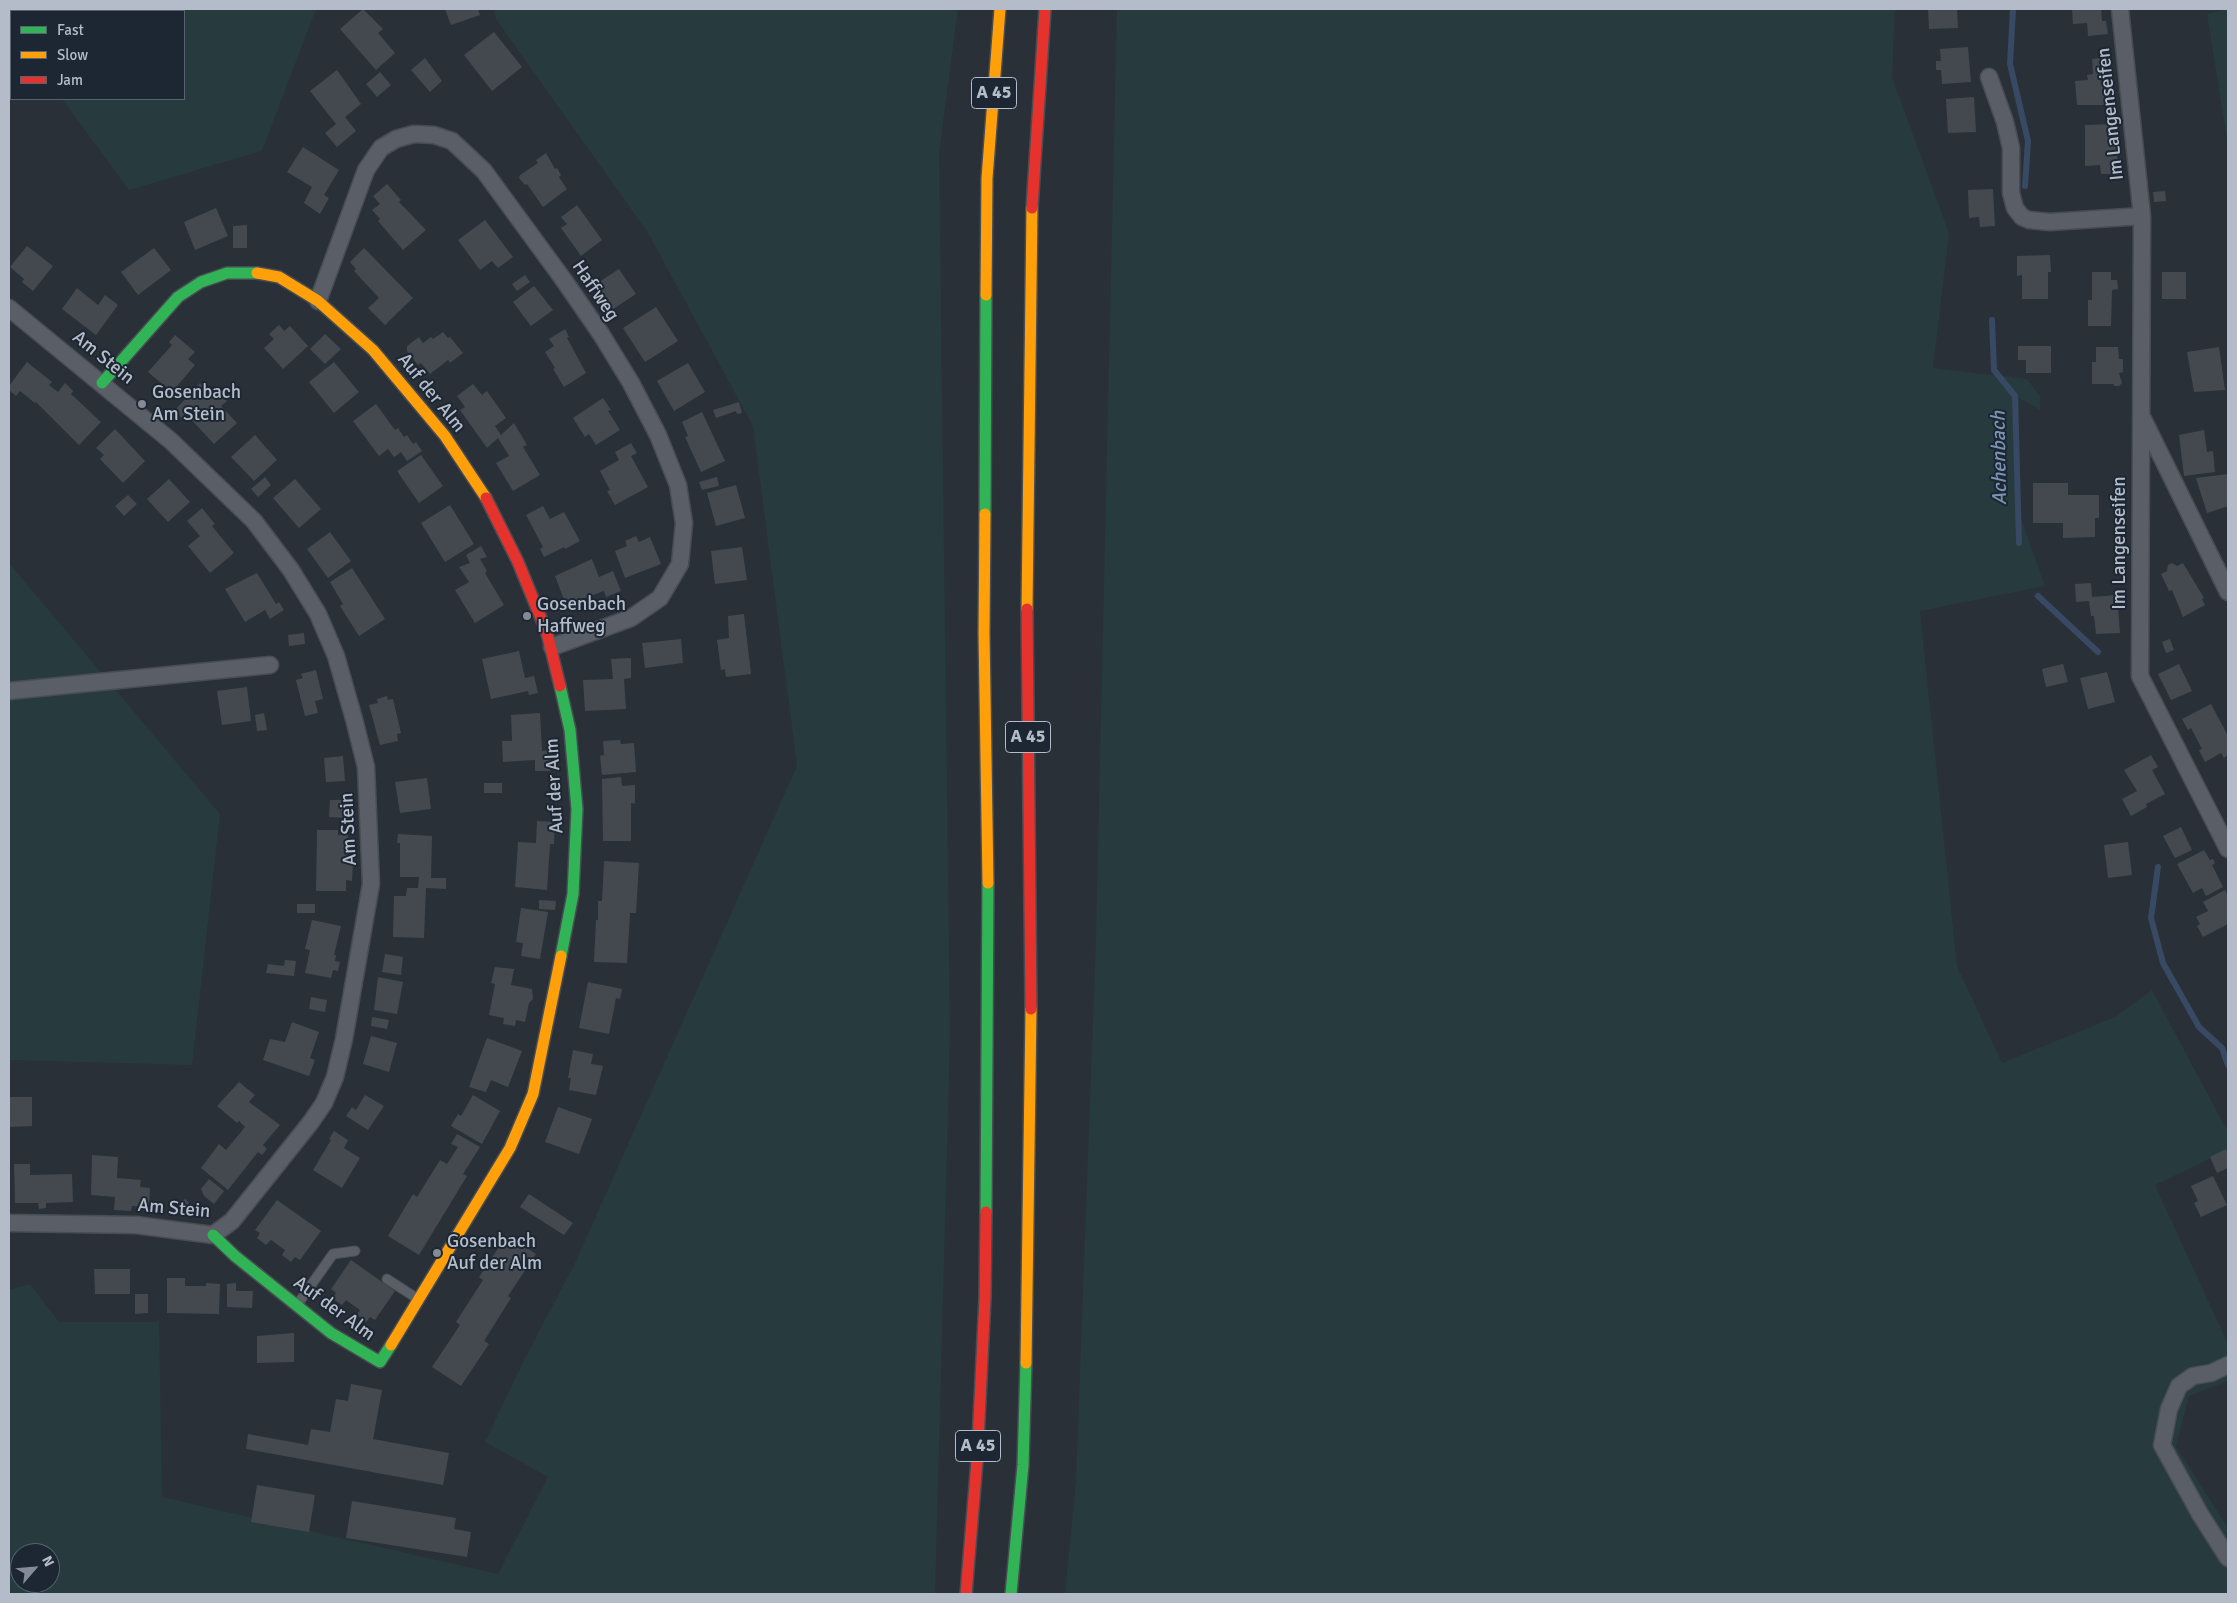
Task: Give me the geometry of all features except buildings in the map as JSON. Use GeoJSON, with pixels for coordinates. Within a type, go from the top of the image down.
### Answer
{"type":"FeatureCollection","features":[{"type":"Feature","properties":{"kind":"main road","name":"A 45"},"geometry":{"type":"LineString","coordinates":[[966,1594],[977,1461],[984,1298],[989,957],[984,633],[987,178],[1000,9]]}},
{"type":"Feature","properties":{"kind":"main road","name":"A 45"},"geometry":{"type":"LineString","coordinates":[[1011,1594],[1023,1465],[1028,1298],[1031,954],[1026,640],[1030,286],[1032,188],[1045,9]]}},
{"type":"Feature","properties":{"kind":"main road","name":"Auf der Alm"},"geometry":{"type":"LineString","coordinates":[[102,383],[178,297],[201,282],[227,273],[251,272],[279,277],[318,301],[373,350],[445,436],[486,499],[518,562],[552,647],[570,730],[577,809],[573,894],[546,1038],[533,1094],[510,1148],[380,1362],[331,1333],[213,1235]]}},
{"type":"Feature","properties":{"kind":"street","name":"Im Langenseifen"},"geometry":{"type":"LineString","coordinates":[[2120,9],[2142,216],[2140,676],[2228,849]]}},
{"type":"Feature","properties":{"kind":"street"},"geometry":{"type":"LineString","coordinates":[[1989,77],[2005,122],[2011,148],[2011,193],[2015,208],[2022,216],[2029,220],[2050,222],[2142,216]]}},
{"type":"Feature","properties":{"kind":"street","name":"Haffweg"},"geometry":{"type":"LineString","coordinates":[[318,301],[366,170],[381,148],[396,138],[414,134],[434,135],[452,141],[484,171],[596,326],[631,383],[658,434],[678,486],[684,523],[680,564],[660,598],[631,618],[552,647]]}},
{"type":"Feature","properties":{"kind":"street","name":"Am Stein"},"geometry":{"type":"LineString","coordinates":[[9,308],[171,440],[254,521],[292,570],[318,614],[336,656],[366,767],[371,884],[344,1039],[335,1077],[324,1102],[311,1122],[232,1221],[213,1235],[136,1225],[9,1223]]}},
{"type":"Feature","properties":{"kind":"street"},"geometry":{"type":"LineString","coordinates":[[2141,415],[2228,592]]}},
{"type":"Feature","properties":{"kind":"street"},"geometry":{"type":"LineString","coordinates":[[9,690],[270,665]]}},
{"type":"Feature","properties":{"kind":"street"},"geometry":{"type":"LineString","coordinates":[[2228,1365],[2211,1373],[2193,1376],[2179,1386],[2169,1409],[2162,1445],[2200,1514],[2228,1558]]}},
{"type":"Feature","properties":{"kind":"lane"},"geometry":{"type":"LineString","coordinates":[[297,1306],[333,1254],[355,1251]]}},
{"type":"Feature","properties":{"kind":"lane"},"geometry":{"type":"LineString","coordinates":[[388,1279],[418,1299]]}},
{"type":"Feature","properties":{"kind":"green space"},"geometry":{"type":"Polygon","coordinates":[[[9,9],[316,9],[262,151],[129,190],[63,100],[185,100],[185,10],[10,10],[10,28],[9,9]]]}},
{"type":"Feature","properties":{"kind":"green space"},"geometry":{"type":"Polygon","coordinates":[[[493,9],[958,9],[939,153],[950,1035],[935,1594],[9,1594],[9,1290],[30,1284],[59,1322],[159,1322],[162,1497],[498,1574],[548,1477],[485,1442],[524,1360],[575,1263],[797,766],[753,426],[648,233],[496,19],[493,9]]]}},
{"type":"Feature","properties":{"kind":"green space"},"geometry":{"type":"Polygon","coordinates":[[[1117,9],[1895,9],[1892,77],[1949,233],[1933,368],[2027,379],[2040,396],[2040,410],[2019,398],[2018,510],[2045,586],[1920,611],[1957,966],[2002,1063],[2115,1017],[2152,990],[2228,1132],[2228,1150],[2155,1185],[2228,1344],[2228,1381],[2189,1396],[2176,1446],[2228,1528],[2228,1594],[1065,1594],[1076,1482],[1096,938],[1117,9]]]}},
{"type":"Feature","properties":{"kind":"green space"},"geometry":{"type":"Polygon","coordinates":[[[2228,9],[2228,145],[2207,14],[2228,9]]]}},
{"type":"Feature","properties":{"kind":"green space"},"geometry":{"type":"Polygon","coordinates":[[[9,563],[220,814],[192,1065],[9,1060],[9,563]]]}},
{"type":"Feature","properties":{"kind":"waterway","name":"Achenbach"},"geometry":{"type":"LineString","coordinates":[[2013,9],[2010,64],[2028,141],[2025,186]]}},
{"type":"Feature","properties":{"kind":"waterway","name":"Achenbach"},"geometry":{"type":"LineString","coordinates":[[1992,320],[1994,370],[2015,396],[2019,543]]}},
{"type":"Feature","properties":{"kind":"waterway","name":"Achenbach"},"geometry":{"type":"LineString","coordinates":[[2038,596],[2098,652]]}},
{"type":"Feature","properties":{"kind":"waterway","name":"Achenbach"},"geometry":{"type":"LineString","coordinates":[[2158,867],[2151,918],[2163,963],[2199,1027],[2222,1048],[2228,1065]]}},
{"type":"Feature","properties":{"kind":"traffic: fast"},"geometry":{"type":"LineString","coordinates":[[102,383],[178,297],[201,282],[227,273],[257,273]]}},
{"type":"Feature","properties":{"kind":"traffic: fast"},"geometry":{"type":"LineString","coordinates":[[985,514],[986,295]]}},
{"type":"Feature","properties":{"kind":"traffic: fast"},"geometry":{"type":"LineString","coordinates":[[560,686],[570,730],[577,809],[573,894],[561,956]]}},
{"type":"Feature","properties":{"kind":"traffic: fast"},"geometry":{"type":"LineString","coordinates":[[986,1212],[988,883]]}},
{"type":"Feature","properties":{"kind":"traffic: fast"},"geometry":{"type":"LineString","coordinates":[[213,1235],[235,1256],[331,1333],[380,1362],[391,1345]]}},
{"type":"Feature","properties":{"kind":"traffic: fast"},"geometry":{"type":"LineString","coordinates":[[1011,1594],[1023,1465],[1026,1363]]}},
{"type":"Feature","properties":{"kind":"traffic: slow"},"geometry":{"type":"LineString","coordinates":[[986,295],[987,178],[1000,9]]}},
{"type":"Feature","properties":{"kind":"traffic: slow"},"geometry":{"type":"LineString","coordinates":[[1027,609],[1032,208]]}},
{"type":"Feature","properties":{"kind":"traffic: slow"},"geometry":{"type":"LineString","coordinates":[[257,273],[279,277],[318,301],[373,350],[445,436],[486,498]]}},
{"type":"Feature","properties":{"kind":"traffic: slow"},"geometry":{"type":"LineString","coordinates":[[985,514],[984,633],[988,883]]}},
{"type":"Feature","properties":{"kind":"traffic: slow"},"geometry":{"type":"LineString","coordinates":[[391,1345],[510,1148],[533,1094],[561,956]]}},
{"type":"Feature","properties":{"kind":"traffic: slow"},"geometry":{"type":"LineString","coordinates":[[1026,1363],[1031,1009]]}},
{"type":"Feature","properties":{"kind":"traffic: jam"},"geometry":{"type":"LineString","coordinates":[[1032,208],[1045,9]]}},
{"type":"Feature","properties":{"kind":"traffic: jam"},"geometry":{"type":"LineString","coordinates":[[486,498],[518,562],[547,633],[560,686]]}},
{"type":"Feature","properties":{"kind":"traffic: jam"},"geometry":{"type":"LineString","coordinates":[[1027,609],[1031,1009]]}},
{"type":"Feature","properties":{"kind":"traffic: jam"},"geometry":{"type":"LineString","coordinates":[[966,1594],[977,1461],[985,1298],[986,1212]]}},
{"type":"Feature","properties":{"kind":"place","name":"Gosenbach Am Stein"},"geometry":{"type":"Point","coordinates":[142,404]}},
{"type":"Feature","properties":{"kind":"place","name":"Gosenbach Haffweg"},"geometry":{"type":"Point","coordinates":[527,616]}},
{"type":"Feature","properties":{"kind":"place","name":"Gosenbach Auf der Alm"},"geometry":{"type":"Point","coordinates":[437,1253]}}]}
